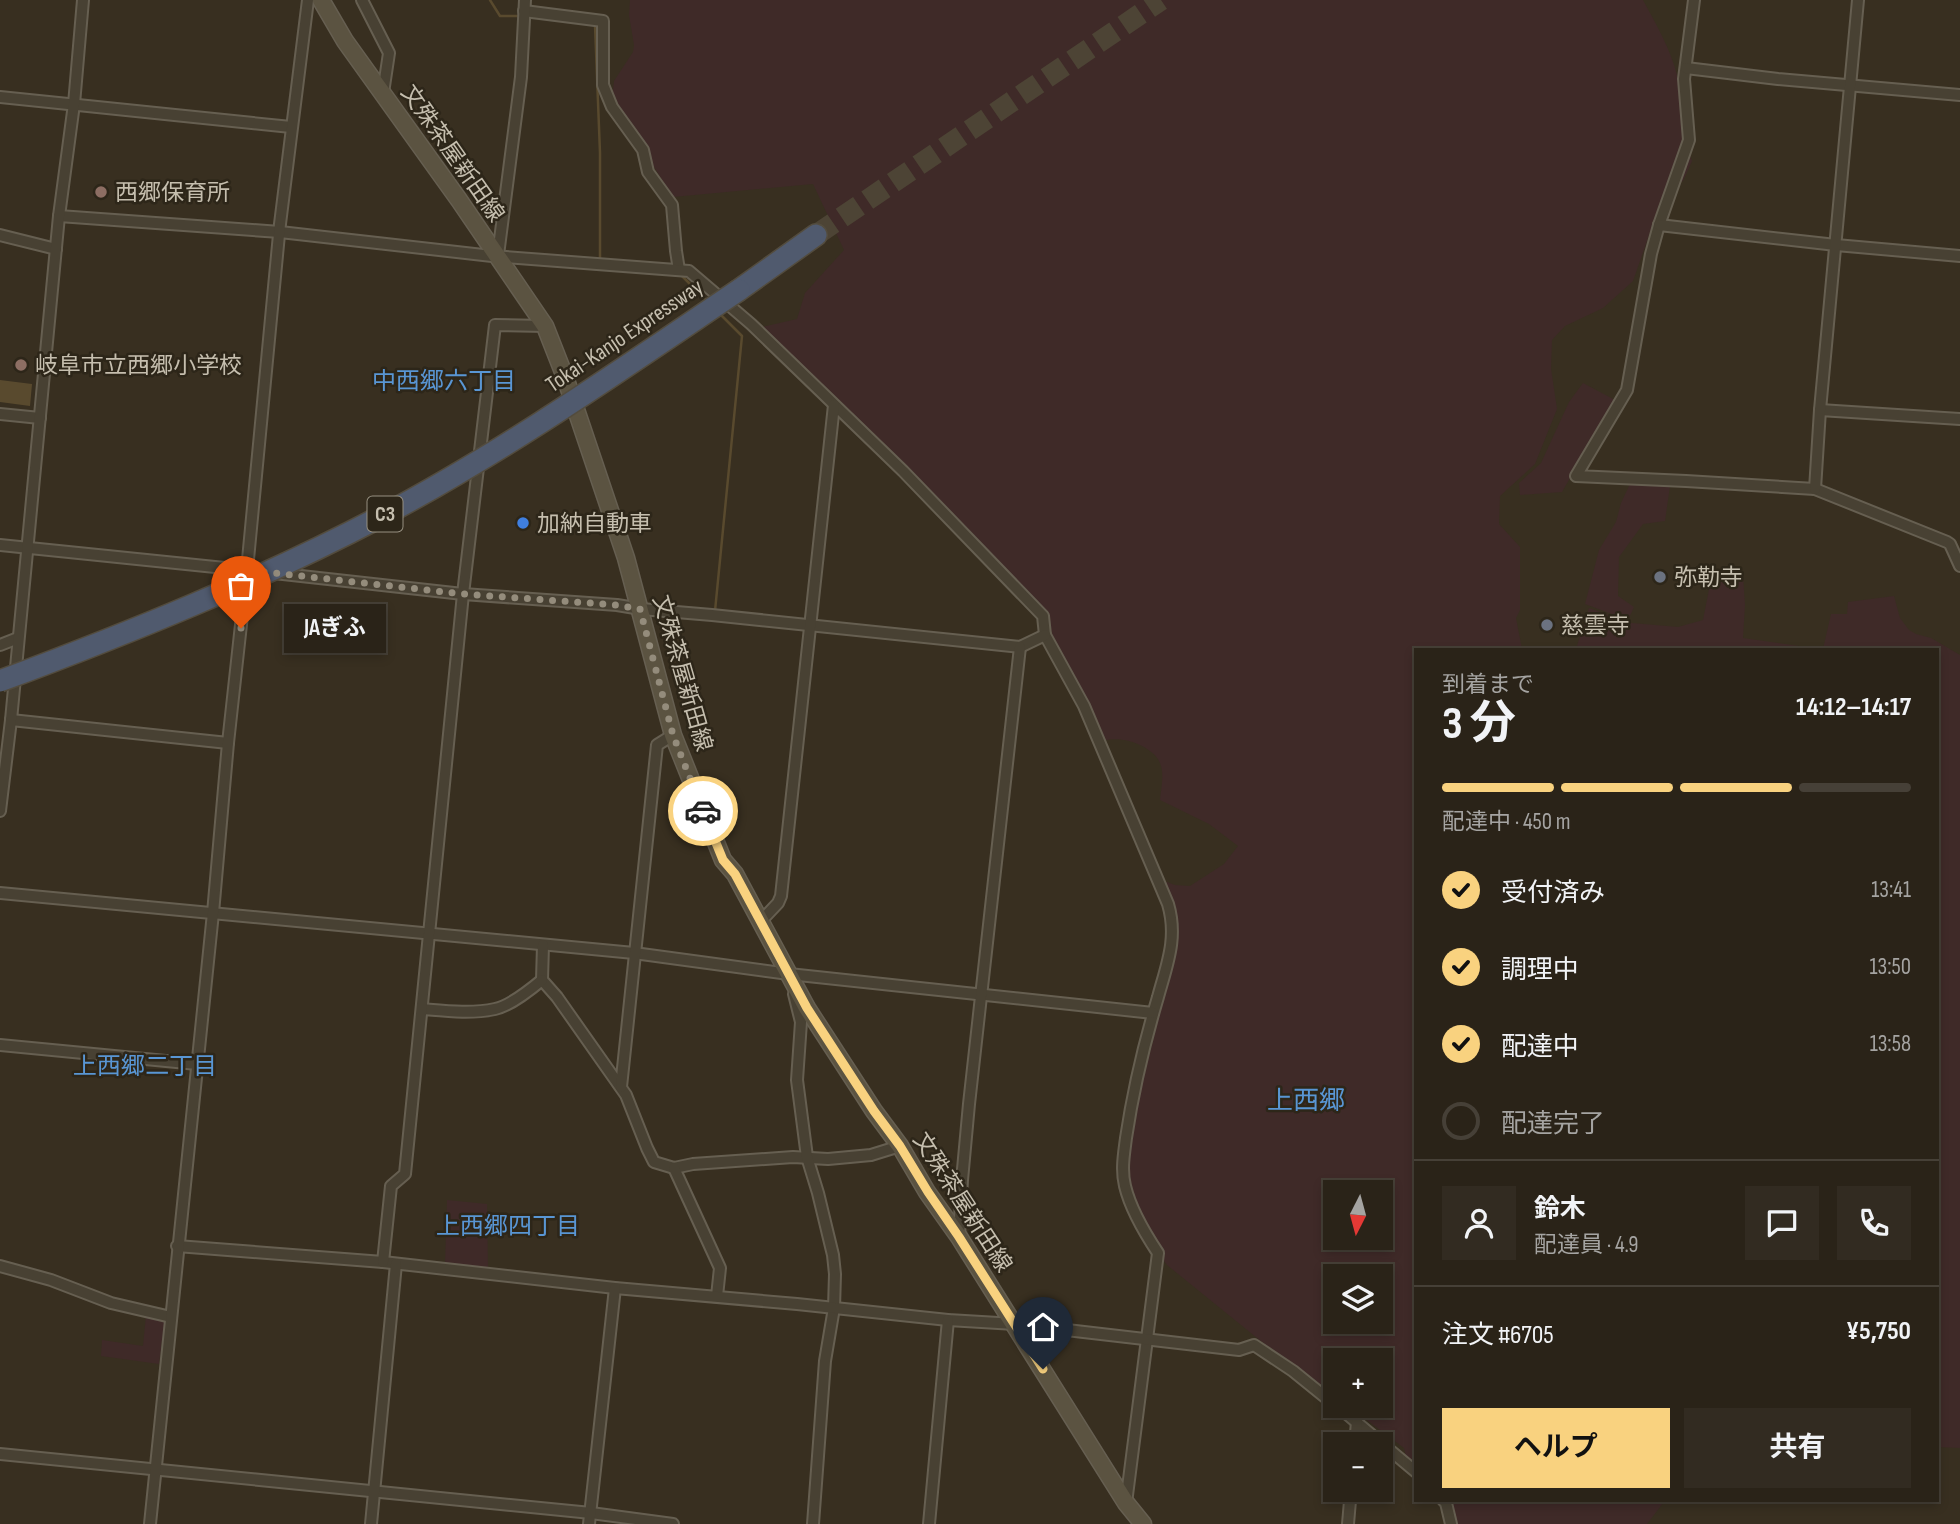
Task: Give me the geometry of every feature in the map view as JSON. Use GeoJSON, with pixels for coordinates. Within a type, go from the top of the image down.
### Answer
{"type":"FeatureCollection","features":[{"type":"Feature","properties":{"kind":"highway","name":"Tokai-Kanjo Expressway"},"geometry":{"type":"LineString","coordinates":[[0,681],[178,611],[288,563],[381,516],[463,470],[553,414],[739,290],[816,235]]}},
{"type":"Feature","properties":{"kind":"main road","name":"文殊茶屋新田線"},"geometry":{"type":"LineString","coordinates":[[321,0],[345,41],[545,326],[626,558],[673,735],[723,860],[735,874],[807,1008],[959,1237],[1126,1503],[1143,1524]]}},
{"type":"Feature","properties":{"kind":"street"},"geometry":{"type":"LineString","coordinates":[[0,811],[83,0]]}},
{"type":"Feature","properties":{"kind":"street"},"geometry":{"type":"LineString","coordinates":[[150,1524],[280,232],[308,0]]}},
{"type":"Feature","properties":{"kind":"street"},"geometry":{"type":"LineString","coordinates":[[362,0],[389,53],[383,93]]}},
{"type":"Feature","properties":{"kind":"street"},"geometry":{"type":"LineString","coordinates":[[1694,0],[1684,79],[1689,140],[1651,254],[1627,390],[1576,476],[1815,489],[1947,542],[1960,566]]}},
{"type":"Feature","properties":{"kind":"street"},"geometry":{"type":"LineString","coordinates":[[1815,489],[1858,0]]}},
{"type":"Feature","properties":{"kind":"street"},"geometry":{"type":"LineString","coordinates":[[498,256],[521,78],[524,5],[603,21],[605,93],[643,150],[648,172],[672,205],[680,270]]}},
{"type":"Feature","properties":{"kind":"street"},"geometry":{"type":"LineString","coordinates":[[1686,68],[1960,95]]}},
{"type":"Feature","properties":{"kind":"street"},"geometry":{"type":"LineString","coordinates":[[0,97],[291,127]]}},
{"type":"Feature","properties":{"kind":"street"},"geometry":{"type":"LineString","coordinates":[[59,216],[280,232],[498,256],[688,271],[751,324],[903,471],[1043,616],[1045,635],[1084,706],[1168,904],[1173,922],[1170,955],[1131,1105],[1122,1168],[1125,1188],[1146,1235],[1158,1253],[1126,1503]]}},
{"type":"Feature","properties":{"kind":"street"},"geometry":{"type":"LineString","coordinates":[[1659,225],[1836,246],[1960,256]]}},
{"type":"Feature","properties":{"kind":"street"},"geometry":{"type":"LineString","coordinates":[[0,235],[56,248]]}},
{"type":"Feature","properties":{"kind":"street"},"geometry":{"type":"LineString","coordinates":[[383,1262],[391,1186],[405,1174],[463,594],[495,325],[545,326]]}},
{"type":"Feature","properties":{"kind":"street"},"geometry":{"type":"LineString","coordinates":[[761,921],[781,896],[834,405]]}},
{"type":"Feature","properties":{"kind":"street"},"geometry":{"type":"LineString","coordinates":[[1820,410],[1960,419]]}},
{"type":"Feature","properties":{"kind":"street"},"geometry":{"type":"LineString","coordinates":[[0,414],[40,418]]}},
{"type":"Feature","properties":{"kind":"street"},"geometry":{"type":"LineString","coordinates":[[0,545],[463,594],[617,605],[1020,647],[1045,635]]}},
{"type":"Feature","properties":{"kind":"street"},"geometry":{"type":"LineString","coordinates":[[0,645],[18,638]]}},
{"type":"Feature","properties":{"kind":"street"},"geometry":{"type":"LineString","coordinates":[[959,1237],[962,1180],[981,994],[1020,647]]}},
{"type":"Feature","properties":{"kind":"street"},"geometry":{"type":"LineString","coordinates":[[11,720],[228,743]]}},
{"type":"Feature","properties":{"kind":"street"},"geometry":{"type":"LineString","coordinates":[[621,1087],[657,745],[673,735]]}},
{"type":"Feature","properties":{"kind":"street"},"geometry":{"type":"LineString","coordinates":[[0,893],[634,953],[789,974],[1153,1013]]}},
{"type":"Feature","properties":{"kind":"street"},"geometry":{"type":"LineString","coordinates":[[543,945],[542,980],[626,1095],[654,1162],[674,1168],[693,1164],[793,1157],[872,1156],[900,1146]]}},
{"type":"Feature","properties":{"kind":"street"},"geometry":{"type":"LineString","coordinates":[[789,974],[801,1022],[797,1080],[807,1157],[833,1255],[835,1274],[834,1308],[825,1361],[813,1524]]}},
{"type":"Feature","properties":{"kind":"street"},"geometry":{"type":"LineString","coordinates":[[422,1009],[462,1012],[497,1009],[528,992],[542,980]]}},
{"type":"Feature","properties":{"kind":"street"},"geometry":{"type":"LineString","coordinates":[[0,1045],[197,1064]]}},
{"type":"Feature","properties":{"kind":"street"},"geometry":{"type":"LineString","coordinates":[[674,1168],[720,1268],[718,1296]]}},
{"type":"Feature","properties":{"kind":"street"},"geometry":{"type":"LineString","coordinates":[[177,1246],[383,1262],[615,1288],[1015,1324],[1239,1350],[1254,1345],[1323,1395]]}},
{"type":"Feature","properties":{"kind":"street"},"geometry":{"type":"LineString","coordinates":[[371,1524],[396,1264]]}},
{"type":"Feature","properties":{"kind":"street"},"geometry":{"type":"LineString","coordinates":[[0,1266],[51,1280],[111,1303],[171,1317]]}},
{"type":"Feature","properties":{"kind":"street"},"geometry":{"type":"LineString","coordinates":[[590,1519],[615,1288]]}},
{"type":"Feature","properties":{"kind":"street"},"geometry":{"type":"LineString","coordinates":[[929,1524],[948,1320]]}},
{"type":"Feature","properties":{"kind":"street"},"geometry":{"type":"LineString","coordinates":[[1352,1418],[1414,1470]]}},
{"type":"Feature","properties":{"kind":"street"},"geometry":{"type":"LineString","coordinates":[[1356,1432],[1357,1422]]}},
{"type":"Feature","properties":{"kind":"street"},"geometry":{"type":"LineString","coordinates":[[0,1454],[374,1491],[590,1519],[673,1524]]}},
{"type":"Feature","properties":{"kind":"street"},"geometry":{"type":"LineString","coordinates":[[1348,1524],[1350,1502]]}},
{"type":"Feature","properties":{"kind":"street"},"geometry":{"type":"LineString","coordinates":[[1444,1502],[1451,1524]]}},
{"type":"Feature","properties":{"kind":"shaded area"},"geometry":{"type":"Polygon","coordinates":[[[630,0],[1643,0],[1653,18],[1677,75],[1686,139],[1692,161],[1683,181],[1666,187],[1633,281],[1603,308],[1565,326],[1552,340],[1551,369],[1557,409],[1535,464],[1500,496],[1499,524],[1520,547],[1520,610],[1516,618],[1522,648],[1414,648],[1414,1468],[1407,1460],[1404,1448],[1393,1440],[1393,1432],[1383,1432],[1364,1418],[1393,1418],[1393,1348],[1323,1348],[1323,1388],[1167,1265],[1137,1223],[1120,1150],[1153,1042],[1173,943],[1159,888],[1167,882],[1190,886],[1224,864],[1238,846],[1209,824],[1160,800],[1161,766],[1157,758],[1143,746],[1113,739],[1096,745],[1049,626],[1012,575],[762,327],[797,319],[805,293],[844,250],[813,184],[673,197],[612,99],[614,81],[633,52],[630,0]]]}},
{"type":"Feature","properties":{"kind":"shaded area"},"geometry":{"type":"Polygon","coordinates":[[[0,380],[32,384],[30,406],[0,402],[0,380]]]}},
{"type":"Feature","properties":{"kind":"shaded area"},"geometry":{"type":"Polygon","coordinates":[[[1583,383],[1615,400],[1562,492],[1520,495],[1519,483],[1541,463],[1569,402],[1583,383]]]}},
{"type":"Feature","properties":{"kind":"shaded area"},"geometry":{"type":"Polygon","coordinates":[[[1630,484],[1670,486],[1665,521],[1643,524],[1619,557],[1618,596],[1634,607],[1628,620],[1585,604],[1599,550],[1616,522],[1630,484]]]}},
{"type":"Feature","properties":{"kind":"shaded area"},"geometry":{"type":"Polygon","coordinates":[[[1743,575],[1743,638],[1813,648],[1576,648],[1589,608],[1632,623],[1678,627],[1703,620],[1711,579],[1743,575]]]}},
{"type":"Feature","properties":{"kind":"shaded area"},"geometry":{"type":"Polygon","coordinates":[[[1894,596],[1900,618],[1909,630],[1931,638],[1960,655],[1960,1448],[1939,1447],[1939,648],[1823,648],[1831,614],[1847,614],[1848,602],[1894,596]]]}},
{"type":"Feature","properties":{"kind":"shaded area"},"geometry":{"type":"Polygon","coordinates":[[[447,1200],[487,1204],[488,1272],[445,1266],[447,1200]]]}},
{"type":"Feature","properties":{"kind":"shaded area"},"geometry":{"type":"Polygon","coordinates":[[[146,1315],[165,1318],[159,1364],[101,1356],[102,1340],[143,1346],[146,1315]]]}},
{"type":"Feature","properties":{"kind":"shaded area"},"geometry":{"type":"Polygon","coordinates":[[[1448,1502],[1666,1502],[1647,1524],[1454,1524],[1448,1502]]]}},
{"type":"Feature","properties":{"kind":"waterway"},"geometry":{"type":"LineString","coordinates":[[490,0],[500,16],[520,16]]}},
{"type":"Feature","properties":{"kind":"waterway"},"geometry":{"type":"LineString","coordinates":[[595,25],[600,153],[600,260]]}},
{"type":"Feature","properties":{"kind":"waterway"},"geometry":{"type":"LineString","coordinates":[[682,276],[707,301]]}},
{"type":"Feature","properties":{"kind":"waterway"},"geometry":{"type":"LineString","coordinates":[[715,611],[742,336],[719,313]]}},
{"type":"Feature","properties":{"kind":"tunnel"},"geometry":{"type":"LineString","coordinates":[[816,235],[1161,0]]}},
{"type":"Feature","properties":{"kind":"way so far"},"geometry":{"type":"LineString","coordinates":[[241,628],[247,570],[463,594],[640,609],[673,735],[703,811]]}},
{"type":"Feature","properties":{"kind":"place","name":"西郷保育所"},"geometry":{"type":"Point","coordinates":[101,192]}},
{"type":"Feature","properties":{"kind":"place","name":"岐阜市立西郷小学校"},"geometry":{"type":"Point","coordinates":[21,365]}},
{"type":"Feature","properties":{"kind":"place","name":"加納自動車"},"geometry":{"type":"Point","coordinates":[523,523]}},
{"type":"Feature","properties":{"kind":"place","name":"弥勒寺"},"geometry":{"type":"Point","coordinates":[1660,577]}},
{"type":"Feature","properties":{"kind":"place","name":"慈雲寺"},"geometry":{"type":"Point","coordinates":[1547,625]}},
{"type":"Feature","properties":{"kind":"place","name":"JAぎふ"},"geometry":{"type":"Point","coordinates":[241,628]}},
{"type":"Feature","properties":{"kind":"district","name":"中西郷六丁目"},"geometry":{"type":"Point","coordinates":[444,381]}},
{"type":"Feature","properties":{"kind":"district","name":"上西郷二丁目"},"geometry":{"type":"Point","coordinates":[145,1066]}},
{"type":"Feature","properties":{"kind":"district","name":"上西郷"},"geometry":{"type":"Point","coordinates":[1306,1100]}},
{"type":"Feature","properties":{"kind":"district","name":"上西郷四丁目"},"geometry":{"type":"Point","coordinates":[508,1226]}},
{"type":"Feature","properties":{"kind":"route"},"geometry":{"type":"LineString","coordinates":[[703,811],[723,860],[735,874],[807,1008],[900,1146],[1043,1369]]}}]}
